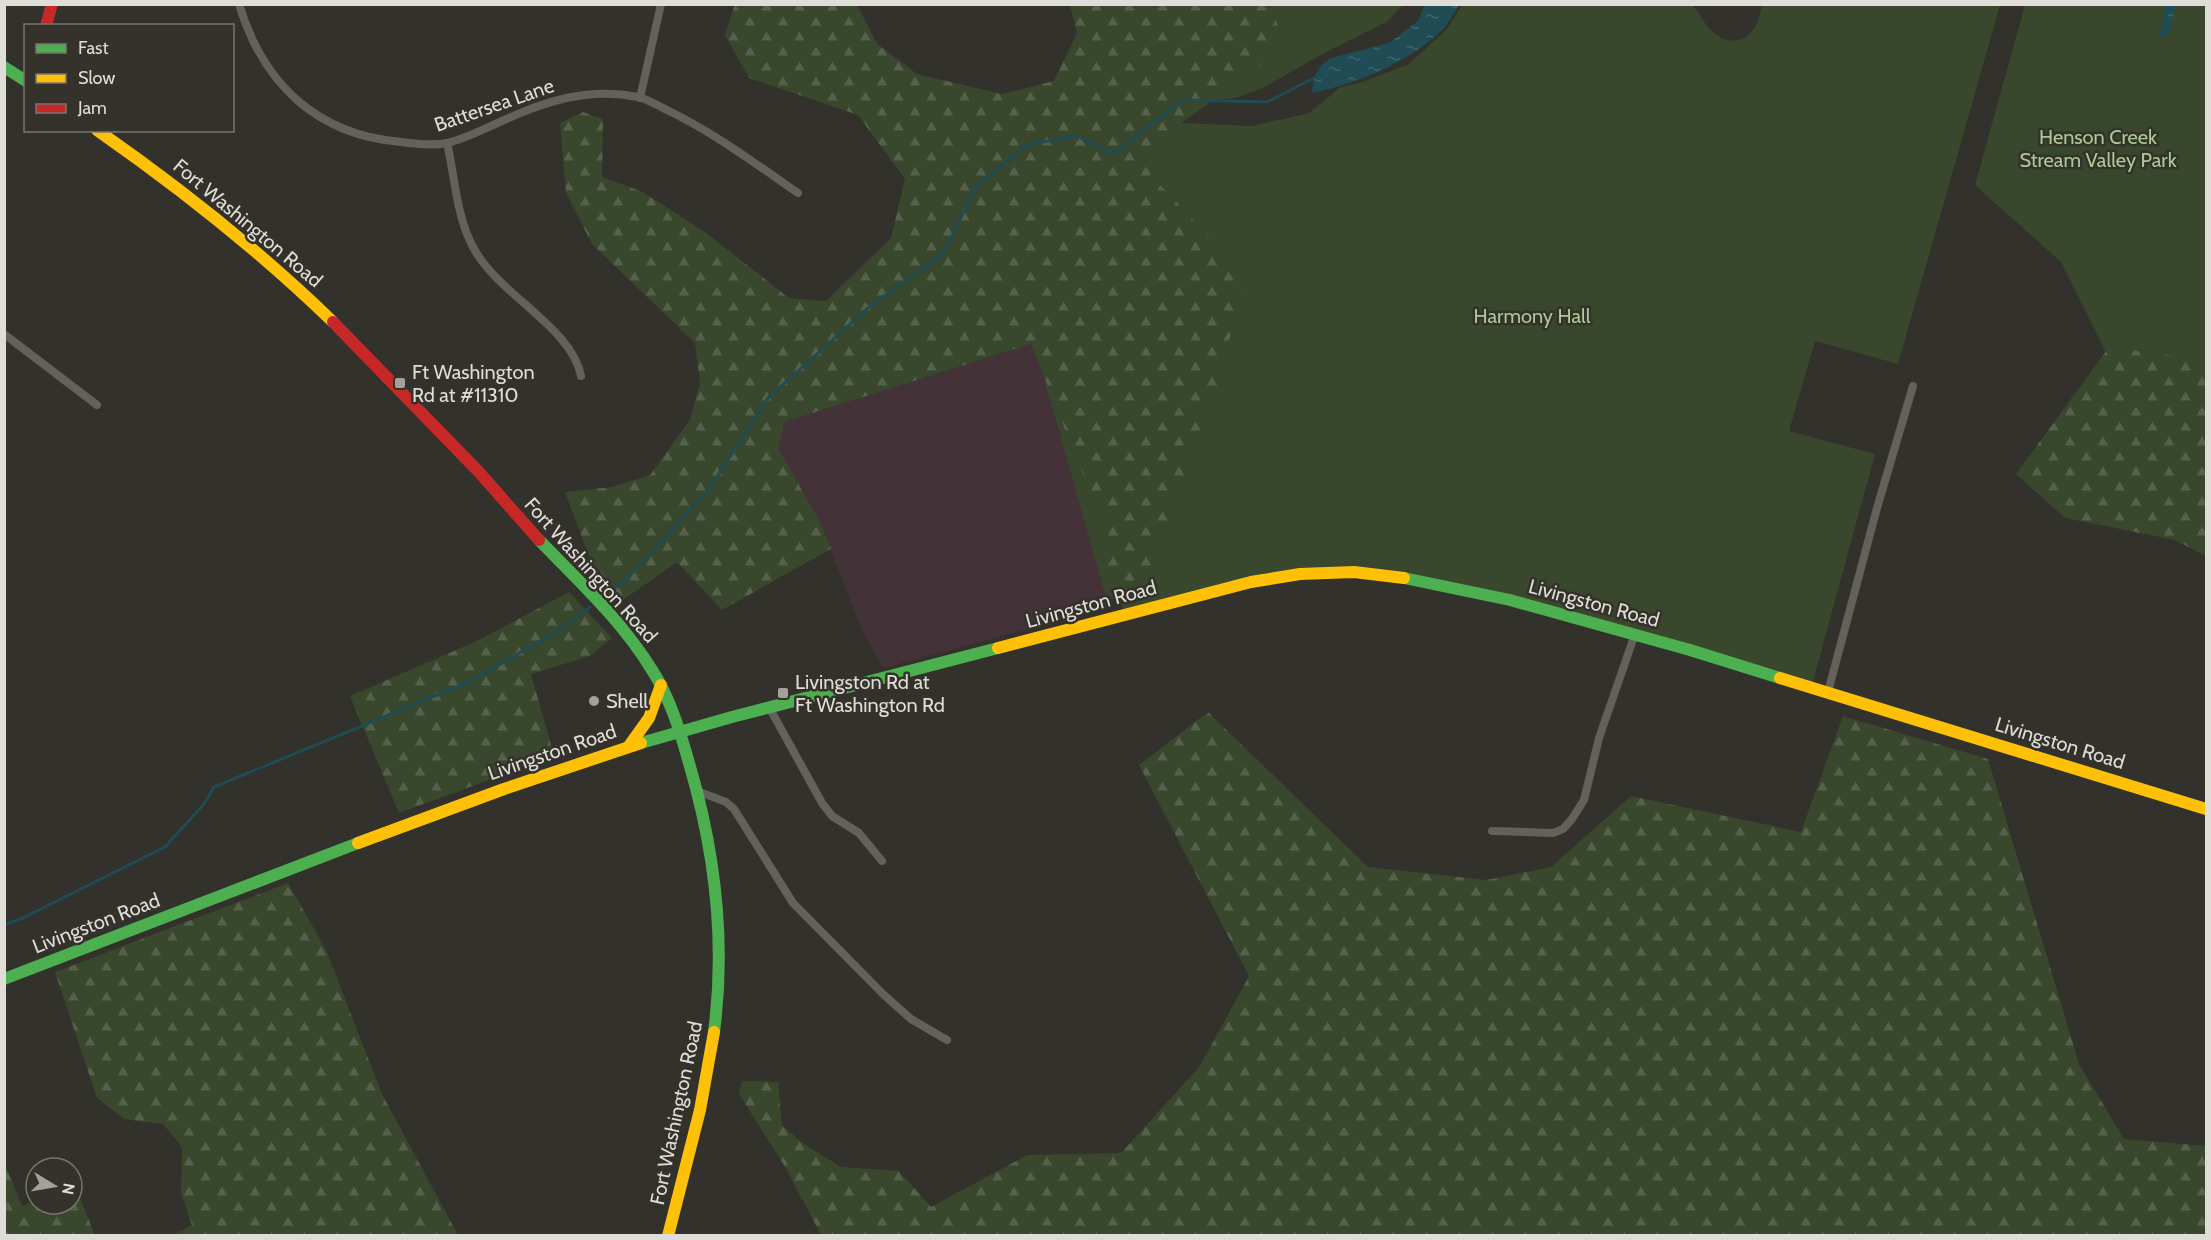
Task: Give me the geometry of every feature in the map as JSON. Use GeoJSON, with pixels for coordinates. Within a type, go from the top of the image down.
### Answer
{"type":"FeatureCollection","features":[{"type":"Feature","properties":{"kind":"main road"},"geometry":{"type":"LineString","coordinates":[[47,24],[52,4]]}},
{"type":"Feature","properties":{"kind":"main road"},"geometry":{"type":"LineString","coordinates":[[4,67],[24,80]]}},
{"type":"Feature","properties":{"kind":"main road","name":"Fort Washington Road"},"geometry":{"type":"LineString","coordinates":[[100,132],[185,193],[269,263],[321,311],[486,480],[520,521],[611,617],[642,655],[661,684],[680,732],[697,791],[711,854],[717,901],[719,982],[713,1042],[706,1080],[695,1133],[668,1236]]}},
{"type":"Feature","properties":{"kind":"main road","name":"Livingston Road"},"geometry":{"type":"LineString","coordinates":[[4,979],[334,852],[504,789],[628,747],[769,707],[1251,582],[1300,574],[1354,573],[1419,580],[1510,600],[1635,634],[2206,809]]}},
{"type":"Feature","properties":{"kind":"main road"},"geometry":{"type":"LineString","coordinates":[[628,747],[643,732],[655,708],[661,684]]}},
{"type":"Feature","properties":{"kind":"street","name":"Battersea Lane"},"geometry":{"type":"LineString","coordinates":[[239,4],[255,46],[275,77],[294,96],[326,120],[355,135],[412,143],[447,143],[532,108],[567,97],[588,94],[640,98],[706,131],[798,193]]}},
{"type":"Feature","properties":{"kind":"street"},"geometry":{"type":"LineString","coordinates":[[640,98],[661,4]]}},
{"type":"Feature","properties":{"kind":"street"},"geometry":{"type":"LineString","coordinates":[[447,143],[462,216],[472,247],[503,284],[568,346],[579,364],[581,376]]}},
{"type":"Feature","properties":{"kind":"street"},"geometry":{"type":"LineString","coordinates":[[4,334],[97,405]]}},
{"type":"Feature","properties":{"kind":"street"},"geometry":{"type":"LineString","coordinates":[[1828,692],[1913,386]]}},
{"type":"Feature","properties":{"kind":"street"},"geometry":{"type":"LineString","coordinates":[[1492,831],[1553,833],[1563,829],[1572,819],[1584,800],[1599,738],[1635,634]]}},
{"type":"Feature","properties":{"kind":"street"},"geometry":{"type":"LineString","coordinates":[[769,707],[827,810],[832,816],[859,833],[882,861]]}},
{"type":"Feature","properties":{"kind":"street"},"geometry":{"type":"LineString","coordinates":[[697,791],[726,802],[734,809],[793,903],[884,995],[911,1019],[947,1040]]}},
{"type":"Feature","properties":{"kind":"shaded area"},"geometry":{"type":"Polygon","coordinates":[[[1031,344],[1101,519],[1110,607],[883,668],[862,630],[820,522],[778,448],[783,422],[1031,344]]]}},
{"type":"Feature","properties":{"kind":"green space"},"geometry":{"type":"Polygon","coordinates":[[[735,4],[857,5],[877,44],[917,74],[1002,94],[1054,81],[1077,33],[1070,5],[1272,5],[1278,27],[1259,67],[1173,129],[1150,175],[1246,273],[1217,389],[1147,576],[1108,589],[1101,519],[1031,344],[784,422],[778,448],[820,522],[831,549],[722,610],[677,562],[623,600],[591,561],[565,492],[612,487],[650,475],[690,420],[700,383],[695,343],[592,244],[566,193],[560,123],[583,112],[603,119],[602,177],[643,192],[705,232],[789,298],[826,301],[891,238],[905,179],[858,115],[749,78],[725,35],[735,4]]]}},
{"type":"Feature","properties":{"kind":"green space"},"geometry":{"type":"Polygon","coordinates":[[[1094,5],[1403,5],[1387,22],[1317,57],[1263,88],[1236,98],[1190,102],[1094,5]]]}},
{"type":"Feature","properties":{"kind":"green space","name":"Harmony Hall"},"geometry":{"type":"Polygon","coordinates":[[[1462,5],[1693,5],[1713,32],[1726,39],[1734,40],[1748,35],[1753,29],[1760,14],[1761,5],[2000,5],[1898,364],[1815,341],[1789,431],[1875,454],[1812,685],[1511,597],[1330,570],[1123,610],[1120,597],[1107,601],[1026,314],[1155,124],[1252,126],[1309,113],[1341,87],[1360,83],[1409,64],[1447,29],[1462,5]]]}},
{"type":"Feature","properties":{"kind":"green space","name":"Henson Creek Stream Valley Park"},"geometry":{"type":"Polygon","coordinates":[[[2025,5],[2206,5],[2206,528],[2108,357],[2061,262],[1975,185],[2025,5]]]}},
{"type":"Feature","properties":{"kind":"green space"},"geometry":{"type":"Polygon","coordinates":[[[2109,347],[2206,360],[2206,556],[2175,540],[2065,518],[2016,474],[2109,347]]]}},
{"type":"Feature","properties":{"kind":"green space"},"geometry":{"type":"Polygon","coordinates":[[[569,592],[612,638],[590,656],[531,674],[554,756],[399,813],[350,696],[477,641],[569,592]]]}},
{"type":"Feature","properties":{"kind":"green space"},"geometry":{"type":"Polygon","coordinates":[[[1208,712],[1368,867],[1486,880],[1551,867],[1631,796],[1801,832],[1843,716],[1988,759],[2079,1064],[2124,1139],[2206,1146],[2206,1235],[821,1235],[784,1165],[739,1094],[742,1081],[778,1082],[782,1125],[801,1142],[841,1167],[899,1171],[931,1207],[1027,1155],[1121,1153],[1200,1066],[1249,976],[1139,765],[1208,712]]]}},
{"type":"Feature","properties":{"kind":"green space"},"geometry":{"type":"Polygon","coordinates":[[[288,883],[326,950],[382,1094],[458,1235],[173,1235],[192,1225],[181,1193],[182,1147],[163,1124],[124,1119],[97,1098],[55,972],[288,883]]]}},
{"type":"Feature","properties":{"kind":"green space"},"geometry":{"type":"Polygon","coordinates":[[[4,1162],[22,1206],[24,1205],[24,1216],[84,1216],[84,1208],[95,1235],[5,1235],[4,1162]]]}},
{"type":"Feature","properties":{"kind":"water"},"geometry":{"type":"Polygon","coordinates":[[[1425,5],[1459,5],[1441,31],[1413,53],[1364,78],[1312,93],[1314,78],[1321,65],[1331,58],[1389,43],[1418,21],[1425,5]]]}},
{"type":"Feature","properties":{"kind":"water"},"geometry":{"type":"Polygon","coordinates":[[[2163,5],[2176,5],[2166,37],[2159,37],[2164,19],[2163,5]]]}},
{"type":"Feature","properties":{"kind":"waterway"},"geometry":{"type":"LineString","coordinates":[[604,595],[625,581],[709,489],[768,398],[869,307],[943,254],[976,187],[1026,145],[1076,136],[1114,154],[1183,100],[1267,102],[1314,78]]}},
{"type":"Feature","properties":{"kind":"waterway"},"geometry":{"type":"LineString","coordinates":[[4,925],[23,918],[165,847],[204,804],[214,787],[471,681],[566,626],[590,607]]}},
{"type":"Feature","properties":{"kind":"traffic: fast"},"geometry":{"type":"LineString","coordinates":[[4,67],[24,80]]}},
{"type":"Feature","properties":{"kind":"traffic: fast"},"geometry":{"type":"LineString","coordinates":[[539,540],[599,602],[627,635],[658,681],[674,715],[698,796],[712,863],[719,964],[714,1032]]}},
{"type":"Feature","properties":{"kind":"traffic: fast"},"geometry":{"type":"LineString","coordinates":[[1404,578],[1510,600],[1690,650],[1780,678]]}},
{"type":"Feature","properties":{"kind":"traffic: fast"},"geometry":{"type":"LineString","coordinates":[[641,743],[998,648]]}},
{"type":"Feature","properties":{"kind":"traffic: fast"},"geometry":{"type":"LineString","coordinates":[[4,979],[358,843]]}},
{"type":"Feature","properties":{"kind":"traffic: slow"},"geometry":{"type":"LineString","coordinates":[[100,132],[219,221],[333,322]]}},
{"type":"Feature","properties":{"kind":"traffic: slow"},"geometry":{"type":"LineString","coordinates":[[998,648],[1251,582],[1300,574],[1354,572],[1404,578]]}},
{"type":"Feature","properties":{"kind":"traffic: slow"},"geometry":{"type":"LineString","coordinates":[[1780,678],[2206,809]]}},
{"type":"Feature","properties":{"kind":"traffic: slow"},"geometry":{"type":"LineString","coordinates":[[629,746],[649,718],[661,685]]}},
{"type":"Feature","properties":{"kind":"traffic: slow"},"geometry":{"type":"LineString","coordinates":[[358,843],[504,789],[641,743]]}},
{"type":"Feature","properties":{"kind":"traffic: slow"},"geometry":{"type":"LineString","coordinates":[[668,1236],[700,1110],[714,1032]]}},
{"type":"Feature","properties":{"kind":"traffic: jam"},"geometry":{"type":"LineString","coordinates":[[47,24],[52,4]]}},
{"type":"Feature","properties":{"kind":"traffic: jam"},"geometry":{"type":"LineString","coordinates":[[333,322],[478,471],[539,540]]}},
{"type":"Feature","properties":{"kind":"place","name":"Ft Washington Rd at #11310"},"geometry":{"type":"Point","coordinates":[400,383]}},
{"type":"Feature","properties":{"kind":"place","name":"Livingston Rd at Ft Washington Rd"},"geometry":{"type":"Point","coordinates":[783,693]}},
{"type":"Feature","properties":{"kind":"place","name":"Shell"},"geometry":{"type":"Point","coordinates":[594,701]}}]}
